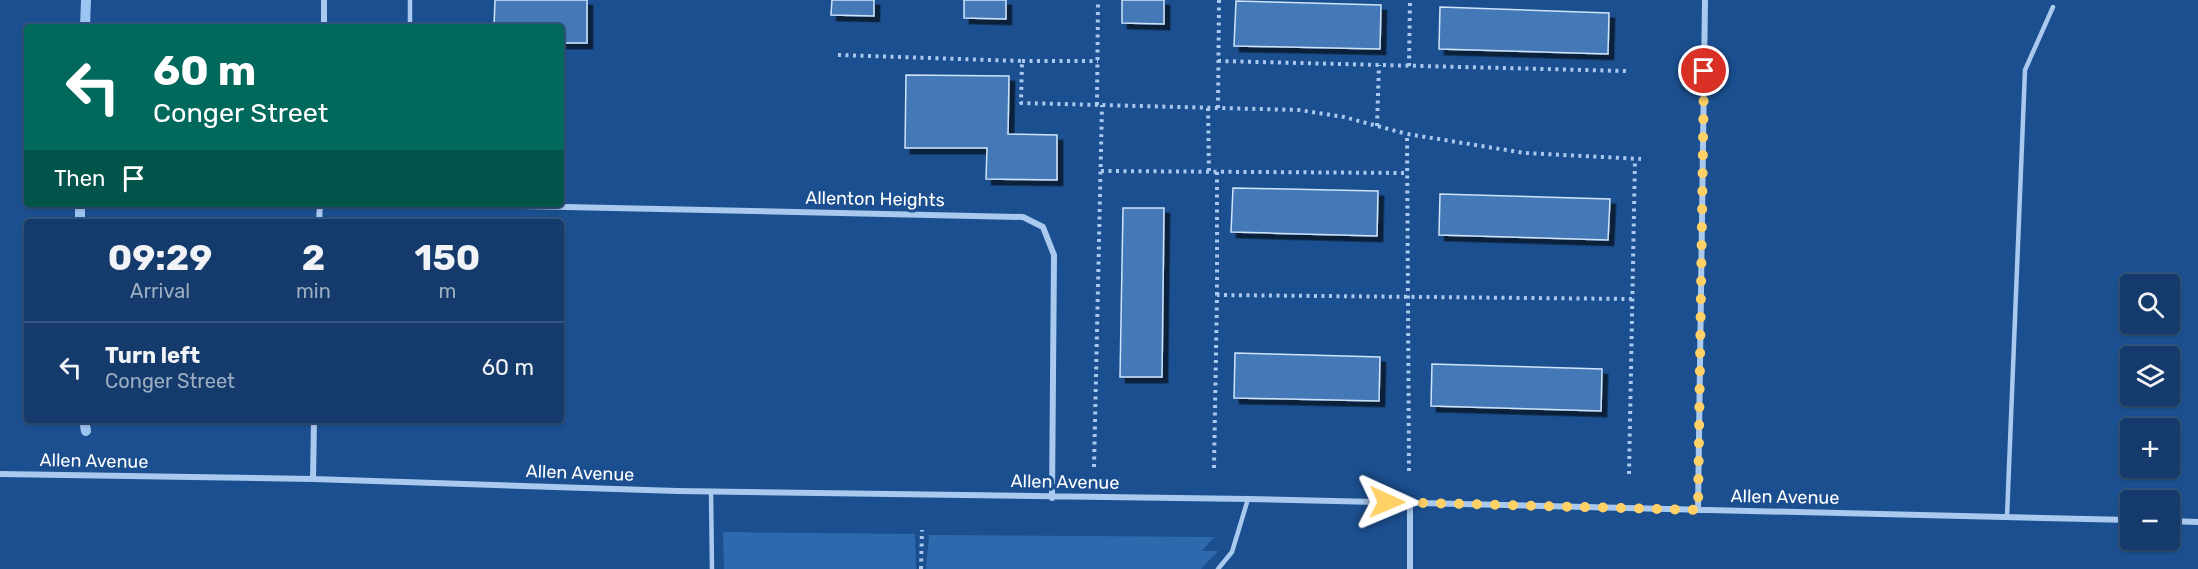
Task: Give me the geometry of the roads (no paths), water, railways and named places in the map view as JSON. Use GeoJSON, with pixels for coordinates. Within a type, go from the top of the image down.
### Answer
{"type":"FeatureCollection","features":[{"type":"Feature","properties":{"kind":"street"},"geometry":{"type":"LineString","coordinates":[[324,0],[324,24]]}},
{"type":"Feature","properties":{"kind":"street"},"geometry":{"type":"LineString","coordinates":[[1698,510],[1705,0]]}},
{"type":"Feature","properties":{"kind":"street","name":"Allenton Heights"},"geometry":{"type":"LineString","coordinates":[[564,207],[1023,217],[1043,227],[1054,255],[1052,498]]}},
{"type":"Feature","properties":{"kind":"street"},"geometry":{"type":"LineString","coordinates":[[313,479],[314,423]]}},
{"type":"Feature","properties":{"kind":"street","name":"Allen Avenue"},"geometry":{"type":"LineString","coordinates":[[0,474],[313,479],[1052,498],[1410,502],[2120,520]]}},
{"type":"Feature","properties":{"kind":"street"},"geometry":{"type":"LineString","coordinates":[[1410,502],[1410,569]]}},
{"type":"Feature","properties":{"kind":"street"},"geometry":{"type":"LineString","coordinates":[[2180,521],[2198,522]]}},
{"type":"Feature","properties":{"kind":"lane"},"geometry":{"type":"LineString","coordinates":[[410,0],[410,24]]}},
{"type":"Feature","properties":{"kind":"lane"},"geometry":{"type":"LineString","coordinates":[[2007,517],[2025,70],[2053,7]]}},
{"type":"Feature","properties":{"kind":"lane"},"geometry":{"type":"LineString","coordinates":[[711,490],[712,569]]}},
{"type":"Feature","properties":{"kind":"lane"},"geometry":{"type":"LineString","coordinates":[[1218,569],[1232,552],[1248,499]]}},
{"type":"Feature","properties":{"kind":"waterway"},"geometry":{"type":"LineString","coordinates":[[85,24],[86,0]]}},
{"type":"Feature","properties":{"kind":"waterway"},"geometry":{"type":"LineString","coordinates":[[80,207],[80,219]]}},
{"type":"Feature","properties":{"kind":"waterway"},"geometry":{"type":"LineString","coordinates":[[85,423],[86,431]]}}]}
